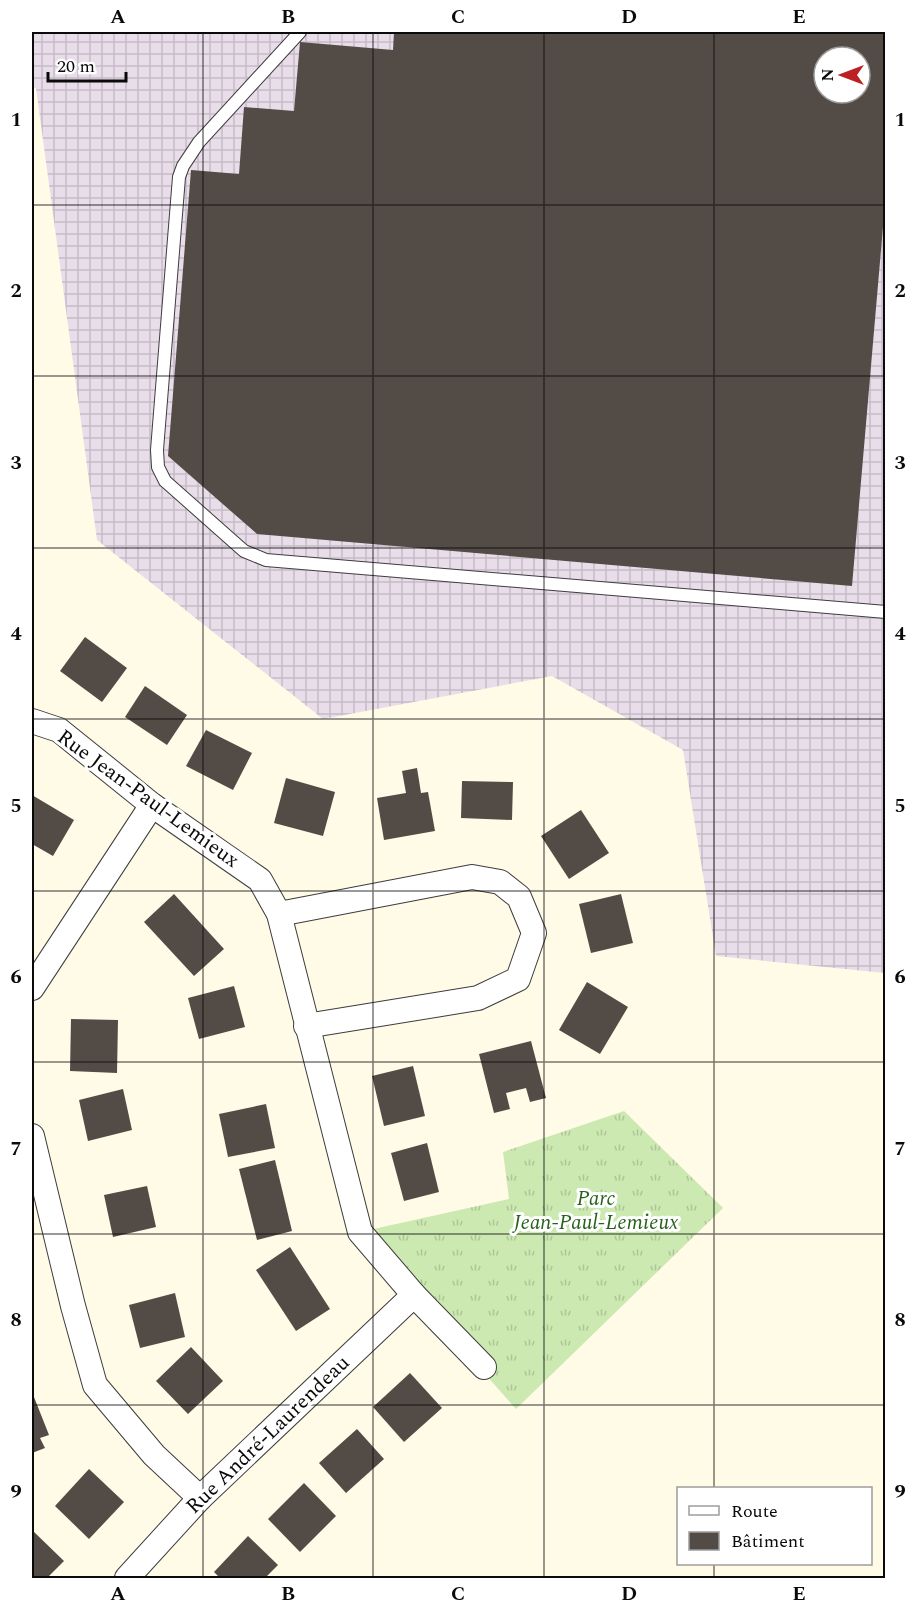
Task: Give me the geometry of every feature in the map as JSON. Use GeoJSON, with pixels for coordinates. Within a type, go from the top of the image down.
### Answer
{"type":"FeatureCollection","features":[{"type":"Feature","properties":{"kind":"street","name":"Rue Jean-Paul-Lemieux"},"geometry":{"type":"LineString","coordinates":[[32,721],[59,729],[152,806],[260,880],[279,914],[360,1232],[414,1295],[484,1367]]}},
{"type":"Feature","properties":{"kind":"street"},"geometry":{"type":"LineString","coordinates":[[32,987],[152,806]]}},
{"type":"Feature","properties":{"kind":"street"},"geometry":{"type":"LineString","coordinates":[[279,914],[472,877],[500,882],[519,897],[534,933],[518,979],[478,998],[306,1026]]}},
{"type":"Feature","properties":{"kind":"street"},"geometry":{"type":"LineString","coordinates":[[32,1136],[73,1306],[95,1385],[154,1455],[200,1498]]}},
{"type":"Feature","properties":{"kind":"street","name":"Rue André-Laurendeau"},"geometry":{"type":"LineString","coordinates":[[126,1578],[200,1498],[414,1295]]}},
{"type":"Feature","properties":{"kind":"lane"},"geometry":{"type":"LineString","coordinates":[[300,32],[199,142],[188,156],[181,172],[177,190],[157,450],[158,467],[165,481],[244,551],[266,560],[885,612]]}},
{"type":"Feature","properties":{"kind":"shaded area"},"geometry":{"type":"Polygon","coordinates":[[[32,32],[885,32],[885,973],[716,956],[683,750],[552,676],[323,719],[97,540],[36,88],[32,87],[32,32]]]}},
{"type":"Feature","properties":{"kind":"green space","name":"Parc Jean-Paul-Lemieux"},"geometry":{"type":"Polygon","coordinates":[[[624,1111],[723,1208],[516,1409],[360,1232],[509,1199],[503,1152],[624,1111]]]}},
{"type":"Feature","properties":{"kind":"building"},"geometry":{"type":"Polygon","coordinates":[[[394,32],[886,32],[886,192],[852,586],[257,534],[168,456],[191,170],[239,174],[244,107],[294,111],[300,42],[393,50],[394,32]]]}},
{"type":"Feature","properties":{"kind":"building"},"geometry":{"type":"Polygon","coordinates":[[[85,637],[127,668],[102,702],[60,671],[85,637]]]}},
{"type":"Feature","properties":{"kind":"building"},"geometry":{"type":"Polygon","coordinates":[[[145,686],[187,715],[167,745],[125,717],[145,686]]]}},
{"type":"Feature","properties":{"kind":"building"},"geometry":{"type":"Polygon","coordinates":[[[206,730],[252,753],[233,790],[186,766],[206,730]]]}},
{"type":"Feature","properties":{"kind":"building"},"geometry":{"type":"Polygon","coordinates":[[[417,768],[421,793],[428,792],[435,831],[384,840],[377,798],[406,793],[402,771],[417,768]]]}},
{"type":"Feature","properties":{"kind":"building"},"geometry":{"type":"Polygon","coordinates":[[[286,778],[335,792],[323,836],[274,823],[286,778]]]}},
{"type":"Feature","properties":{"kind":"building"},"geometry":{"type":"Polygon","coordinates":[[[462,781],[513,782],[512,820],[461,818],[462,781]]]}},
{"type":"Feature","properties":{"kind":"building"},"geometry":{"type":"Polygon","coordinates":[[[32,795],[74,820],[53,856],[32,844],[32,795]]]}},
{"type":"Feature","properties":{"kind":"building"},"geometry":{"type":"Polygon","coordinates":[[[581,810],[609,853],[569,879],[541,836],[581,810]]]}},
{"type":"Feature","properties":{"kind":"building"},"geometry":{"type":"Polygon","coordinates":[[[174,894],[224,949],[194,976],[144,922],[174,894]]]}},
{"type":"Feature","properties":{"kind":"building"},"geometry":{"type":"Polygon","coordinates":[[[621,894],[633,943],[591,953],[579,904],[621,894]]]}},
{"type":"Feature","properties":{"kind":"building"},"geometry":{"type":"Polygon","coordinates":[[[587,982],[628,1007],[600,1054],[559,1030],[587,982]]]}},
{"type":"Feature","properties":{"kind":"building"},"geometry":{"type":"Polygon","coordinates":[[[234,986],[245,1027],[199,1039],[188,998],[234,986]]]}},
{"type":"Feature","properties":{"kind":"building"},"geometry":{"type":"Polygon","coordinates":[[[71,1019],[118,1020],[117,1073],[70,1071],[71,1019]]]}},
{"type":"Feature","properties":{"kind":"building"},"geometry":{"type":"Polygon","coordinates":[[[531,1041],[546,1098],[530,1102],[526,1088],[506,1093],[510,1109],[494,1113],[479,1054],[531,1041]]]}},
{"type":"Feature","properties":{"kind":"building"},"geometry":{"type":"Polygon","coordinates":[[[413,1066],[425,1116],[384,1126],[372,1076],[413,1066]]]}},
{"type":"Feature","properties":{"kind":"building"},"geometry":{"type":"Polygon","coordinates":[[[123,1089],[132,1130],[88,1141],[79,1100],[123,1089]]]}},
{"type":"Feature","properties":{"kind":"building"},"geometry":{"type":"Polygon","coordinates":[[[266,1104],[275,1148],[228,1157],[219,1114],[266,1104]]]}},
{"type":"Feature","properties":{"kind":"building"},"geometry":{"type":"Polygon","coordinates":[[[427,1143],[439,1192],[404,1201],[391,1153],[427,1143]]]}},
{"type":"Feature","properties":{"kind":"building"},"geometry":{"type":"Polygon","coordinates":[[[275,1160],[292,1231],[257,1240],[239,1169],[275,1160]]]}},
{"type":"Feature","properties":{"kind":"building"},"geometry":{"type":"Polygon","coordinates":[[[147,1186],[156,1227],[113,1237],[104,1195],[147,1186]]]}},
{"type":"Feature","properties":{"kind":"building"},"geometry":{"type":"Polygon","coordinates":[[[290,1247],[330,1309],[296,1331],[256,1270],[290,1247]]]}},
{"type":"Feature","properties":{"kind":"building"},"geometry":{"type":"Polygon","coordinates":[[[175,1293],[185,1337],[140,1348],[129,1305],[175,1293]]]}},
{"type":"Feature","properties":{"kind":"building"},"geometry":{"type":"Polygon","coordinates":[[[191,1347],[223,1381],[188,1414],[156,1381],[191,1347]]]}},
{"type":"Feature","properties":{"kind":"building"},"geometry":{"type":"Polygon","coordinates":[[[410,1373],[442,1408],[404,1442],[373,1407],[410,1373]]]}},
{"type":"Feature","properties":{"kind":"building"},"geometry":{"type":"Polygon","coordinates":[[[32,1392],[49,1435],[40,1438],[45,1448],[32,1453],[32,1392]]]}},
{"type":"Feature","properties":{"kind":"building"},"geometry":{"type":"Polygon","coordinates":[[[357,1429],[384,1459],[346,1493],[319,1463],[357,1429]]]}},
{"type":"Feature","properties":{"kind":"building"},"geometry":{"type":"Polygon","coordinates":[[[89,1469],[124,1502],[89,1539],[55,1506],[89,1469]]]}},
{"type":"Feature","properties":{"kind":"building"},"geometry":{"type":"Polygon","coordinates":[[[304,1483],[336,1516],[300,1552],[268,1519],[304,1483]]]}},
{"type":"Feature","properties":{"kind":"building"},"geometry":{"type":"Polygon","coordinates":[[[32,1530],[64,1561],[47,1578],[32,1578],[32,1530]]]}},
{"type":"Feature","properties":{"kind":"building"},"geometry":{"type":"Polygon","coordinates":[[[248,1536],[278,1565],[265,1578],[220,1578],[214,1572],[248,1536]]]}}]}
